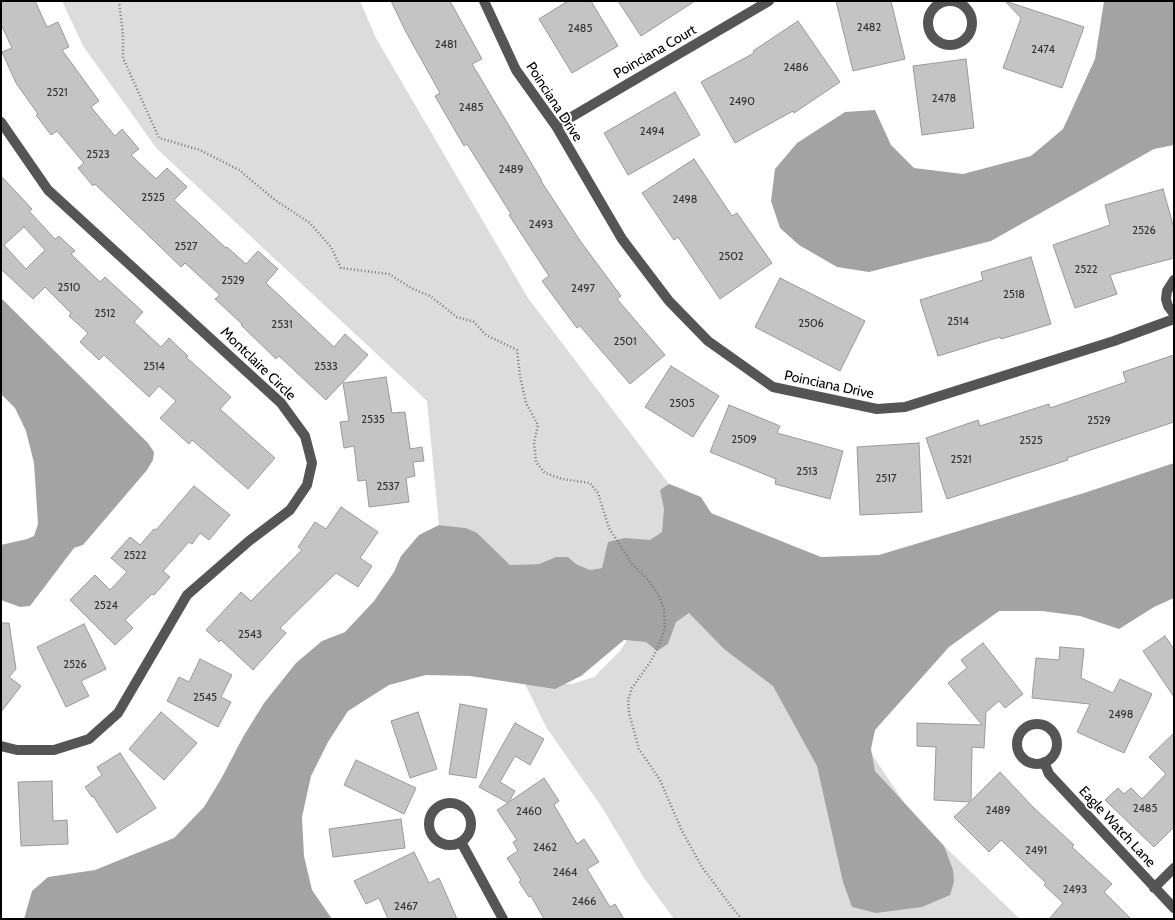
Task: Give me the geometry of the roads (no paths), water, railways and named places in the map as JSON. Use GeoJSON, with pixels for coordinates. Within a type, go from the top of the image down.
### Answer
{"type":"FeatureCollection","features":[{"type":"Feature","properties":{"kind":"street","name":"Poinciana Drive"},"geometry":{"type":"LineString","coordinates":[[484,1],[516,70],[556,126],[622,239],[669,302],[708,341],[773,387],[877,409],[905,407],[1114,341],[1174,319]]}},
{"type":"Feature","properties":{"kind":"street","name":"Poinciana Court"},"geometry":{"type":"LineString","coordinates":[[556,126],[769,1]]}},
{"type":"Feature","properties":{"kind":"street"},"geometry":{"type":"LineString","coordinates":[[942,2],[956,2],[968,10],[971,16],[971,30],[968,36],[957,44],[942,44],[931,34],[928,27],[932,12],[942,2]]}},
{"type":"Feature","properties":{"kind":"street","name":"Montclaire Circle"},"geometry":{"type":"LineString","coordinates":[[1,122],[48,190],[281,403],[305,436],[312,462],[307,484],[290,510],[249,541],[187,595],[118,713],[89,740],[54,750],[17,750],[1,746]]}},
{"type":"Feature","properties":{"kind":"street"},"geometry":{"type":"LineString","coordinates":[[1174,280],[1170,284],[1166,299],[1168,306],[1174,314]]}},
{"type":"Feature","properties":{"kind":"street","name":"Eagle Watch Lane"},"geometry":{"type":"LineString","coordinates":[[1044,762],[1049,774],[1174,908]]}},
{"type":"Feature","properties":{"kind":"street"},"geometry":{"type":"LineString","coordinates":[[446,803],[455,803],[468,813],[471,821],[470,829],[467,836],[461,842],[445,845],[437,841],[432,835],[429,819],[432,812],[439,806],[446,803]]}},
{"type":"Feature","properties":{"kind":"street"},"geometry":{"type":"LineString","coordinates":[[461,842],[503,919]]}},
{"type":"Feature","properties":{"kind":"street"},"geometry":{"type":"LineString","coordinates":[[1154,888],[1174,868]]}}]}
